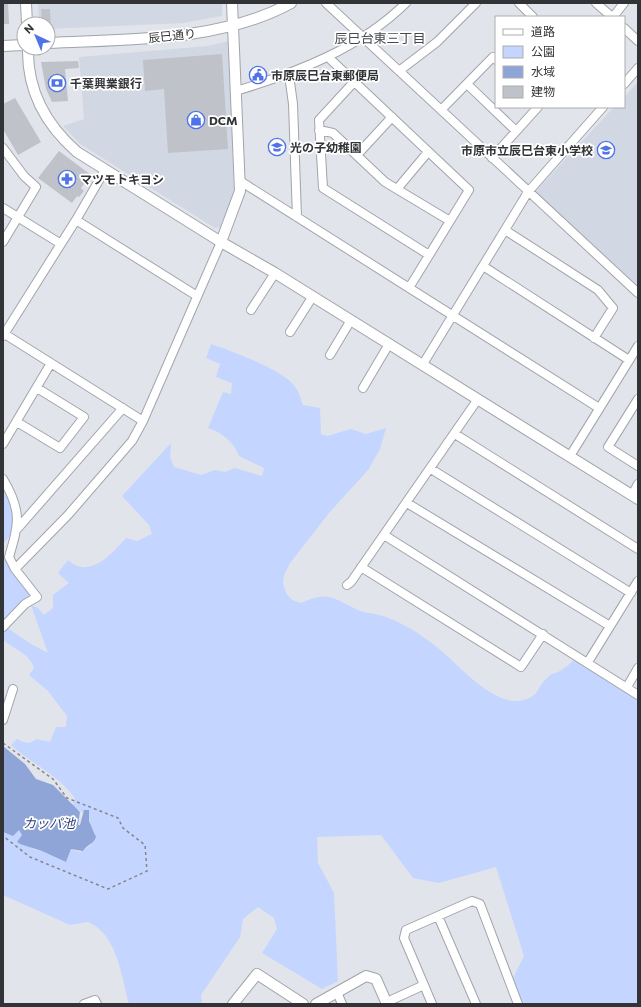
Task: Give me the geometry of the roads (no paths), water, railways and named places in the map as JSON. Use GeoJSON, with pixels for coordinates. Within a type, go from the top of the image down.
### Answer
{"type":"FeatureCollection","features":[{"type":"Feature","properties":{"kind":"street"},"geometry":{"type":"LineString","coordinates":[[26,3],[27,16]]}},
{"type":"Feature","properties":{"kind":"street"},"geometry":{"type":"LineString","coordinates":[[16,570],[68,514],[132,441],[143,421],[198,296],[239,197],[240,181],[232,3]]}},
{"type":"Feature","properties":{"kind":"street","name":"辰巳通り"},"geometry":{"type":"LineString","coordinates":[[56,43],[174,36],[233,25],[291,3]]}},
{"type":"Feature","properties":{"kind":"street"},"geometry":{"type":"LineString","coordinates":[[326,3],[638,293]]}},
{"type":"Feature","properties":{"kind":"street"},"geometry":{"type":"LineString","coordinates":[[236,92],[289,75],[328,57],[362,37],[406,3]]}},
{"type":"Feature","properties":{"kind":"street"},"geometry":{"type":"LineString","coordinates":[[399,71],[437,42],[476,3]]}},
{"type":"Feature","properties":{"kind":"street"},"geometry":{"type":"LineString","coordinates":[[519,3],[532,16]]}},
{"type":"Feature","properties":{"kind":"street"},"geometry":{"type":"LineString","coordinates":[[596,3],[611,16]]}},
{"type":"Feature","properties":{"kind":"street"},"geometry":{"type":"LineString","coordinates":[[613,16],[624,3]]}},
{"type":"Feature","properties":{"kind":"street"},"geometry":{"type":"LineString","coordinates":[[625,29],[638,41]]}},
{"type":"Feature","properties":{"kind":"street"},"geometry":{"type":"LineString","coordinates":[[3,46],[16,45]]}},
{"type":"Feature","properties":{"kind":"street"},"geometry":{"type":"LineString","coordinates":[[28,56],[29,72],[32,85],[42,110],[58,134],[77,152],[221,242],[275,273],[423,364],[635,497],[638,484]]}},
{"type":"Feature","properties":{"kind":"street"},"geometry":{"type":"LineString","coordinates":[[328,57],[469,190],[409,288]]}},
{"type":"Feature","properties":{"kind":"street"},"geometry":{"type":"LineString","coordinates":[[440,110],[493,57],[495,59]]}},
{"type":"Feature","properties":{"kind":"street"},"geometry":{"type":"LineString","coordinates":[[625,83],[638,68]]}},
{"type":"Feature","properties":{"kind":"street"},"geometry":{"type":"LineString","coordinates":[[289,75],[293,104],[297,217]]}},
{"type":"Feature","properties":{"kind":"street"},"geometry":{"type":"LineString","coordinates":[[354,82],[318,120],[323,188],[429,255]]}},
{"type":"Feature","properties":{"kind":"street"},"geometry":{"type":"LineString","coordinates":[[467,84],[516,131]]}},
{"type":"Feature","properties":{"kind":"street"},"geometry":{"type":"LineString","coordinates":[[492,158],[537,108]]}},
{"type":"Feature","properties":{"kind":"street"},"geometry":{"type":"LineString","coordinates":[[423,364],[528,192],[602,108]]}},
{"type":"Feature","properties":{"kind":"street"},"geometry":{"type":"LineString","coordinates":[[357,155],[392,117]]}},
{"type":"Feature","properties":{"kind":"street"},"geometry":{"type":"LineString","coordinates":[[319,130],[333,133],[385,182],[450,221]]}},
{"type":"Feature","properties":{"kind":"street"},"geometry":{"type":"LineString","coordinates":[[3,148],[24,176],[36,187],[3,242]]}},
{"type":"Feature","properties":{"kind":"street"},"geometry":{"type":"LineString","coordinates":[[397,189],[428,152]]}},
{"type":"Feature","properties":{"kind":"street"},"geometry":{"type":"LineString","coordinates":[[106,170],[61,244],[3,334],[143,421]]}},
{"type":"Feature","properties":{"kind":"street"},"geometry":{"type":"LineString","coordinates":[[240,181],[599,408]]}},
{"type":"Feature","properties":{"kind":"street"},"geometry":{"type":"LineString","coordinates":[[3,208],[61,244]]}},
{"type":"Feature","properties":{"kind":"street"},"geometry":{"type":"LineString","coordinates":[[76,220],[198,296]]}},
{"type":"Feature","properties":{"kind":"street"},"geometry":{"type":"LineString","coordinates":[[505,230],[598,290],[613,308],[594,338]]}},
{"type":"Feature","properties":{"kind":"street"},"geometry":{"type":"LineString","coordinates":[[483,266],[629,360]]}},
{"type":"Feature","properties":{"kind":"street"},"geometry":{"type":"LineString","coordinates":[[251,310],[275,273]]}},
{"type":"Feature","properties":{"kind":"street"},"geometry":{"type":"LineString","coordinates":[[290,332],[313,296]]}},
{"type":"Feature","properties":{"kind":"street"},"geometry":{"type":"LineString","coordinates":[[330,355],[351,320]]}},
{"type":"Feature","properties":{"kind":"street"},"geometry":{"type":"LineString","coordinates":[[363,388],[389,344]]}},
{"type":"Feature","properties":{"kind":"street"},"geometry":{"type":"LineString","coordinates":[[570,456],[638,346]]}},
{"type":"Feature","properties":{"kind":"street"},"geometry":{"type":"LineString","coordinates":[[3,444],[51,364]]}},
{"type":"Feature","properties":{"kind":"street"},"geometry":{"type":"LineString","coordinates":[[17,422],[60,448],[84,417],[37,388]]}},
{"type":"Feature","properties":{"kind":"street"},"geometry":{"type":"LineString","coordinates":[[347,585],[431,469],[478,399]]}},
{"type":"Feature","properties":{"kind":"street"},"geometry":{"type":"LineString","coordinates":[[638,399],[608,447],[638,466]]}},
{"type":"Feature","properties":{"kind":"street"},"geometry":{"type":"LineString","coordinates":[[18,528],[122,408]]}},
{"type":"Feature","properties":{"kind":"street"},"geometry":{"type":"LineString","coordinates":[[455,434],[638,549]]}},
{"type":"Feature","properties":{"kind":"street"},"geometry":{"type":"LineString","coordinates":[[431,469],[631,593]]}},
{"type":"Feature","properties":{"kind":"street"},"geometry":{"type":"LineString","coordinates":[[3,479],[11,492],[17,512],[18,528],[9,557],[16,570],[37,597],[25,604],[3,627]]}},
{"type":"Feature","properties":{"kind":"street"},"geometry":{"type":"LineString","coordinates":[[407,503],[610,626]]}},
{"type":"Feature","properties":{"kind":"street"},"geometry":{"type":"LineString","coordinates":[[384,535],[627,686],[638,695]]}},
{"type":"Feature","properties":{"kind":"street"},"geometry":{"type":"LineString","coordinates":[[361,567],[521,667],[543,634]]}},
{"type":"Feature","properties":{"kind":"street"},"geometry":{"type":"LineString","coordinates":[[588,662],[638,581]]}},
{"type":"Feature","properties":{"kind":"street"},"geometry":{"type":"LineString","coordinates":[[627,686],[638,668]]}},
{"type":"Feature","properties":{"kind":"street"},"geometry":{"type":"LineString","coordinates":[[3,720],[13,689]]}},
{"type":"Feature","properties":{"kind":"street"},"geometry":{"type":"LineString","coordinates":[[432,1004],[404,938],[404,932],[472,901],[480,904],[518,1004]]}},
{"type":"Feature","properties":{"kind":"street"},"geometry":{"type":"LineString","coordinates":[[438,916],[476,1004]]}},
{"type":"Feature","properties":{"kind":"street"},"geometry":{"type":"LineString","coordinates":[[233,1004],[257,974],[303,1004]]}},
{"type":"Feature","properties":{"kind":"street"},"geometry":{"type":"LineString","coordinates":[[316,1004],[366,976],[372,976],[376,979],[387,1003],[424,985]]}},
{"type":"Feature","properties":{"kind":"street"},"geometry":{"type":"LineString","coordinates":[[337,992],[342,1004]]}},
{"type":"Feature","properties":{"kind":"street"},"geometry":{"type":"LineString","coordinates":[[84,1004],[95,1000],[97,1004]]}},
{"type":"Feature","properties":{"kind":"water","name":"カッパ池"},"geometry":{"type":"Polygon","coordinates":[[[3,746],[25,764],[36,779],[53,785],[80,812],[78,825],[80,825],[84,810],[89,810],[89,821],[96,837],[93,842],[83,851],[71,849],[66,862],[17,842],[22,835],[19,830],[13,836],[3,832],[3,746]]]}},
{"type":"Feature","properties":{"kind":"place","name":"市原辰巳台東郵便局"},"geometry":{"type":"Point","coordinates":[258,75]}},
{"type":"Feature","properties":{"kind":"place","name":"千葉興業銀行"},"geometry":{"type":"Point","coordinates":[57,83]}},
{"type":"Feature","properties":{"kind":"place","name":"DCM"},"geometry":{"type":"Point","coordinates":[196,120]}},
{"type":"Feature","properties":{"kind":"place","name":"光の子幼稚園"},"geometry":{"type":"Point","coordinates":[277,147]}},
{"type":"Feature","properties":{"kind":"place","name":"市原市立辰巳台東小学校"},"geometry":{"type":"Point","coordinates":[606,150]}},
{"type":"Feature","properties":{"kind":"place","name":"マツモトキヨシ"},"geometry":{"type":"Point","coordinates":[67,179]}},
{"type":"Feature","properties":{"kind":"district","name":"辰巳台東三丁目"},"geometry":{"type":"Point","coordinates":[380,38]}}]}
